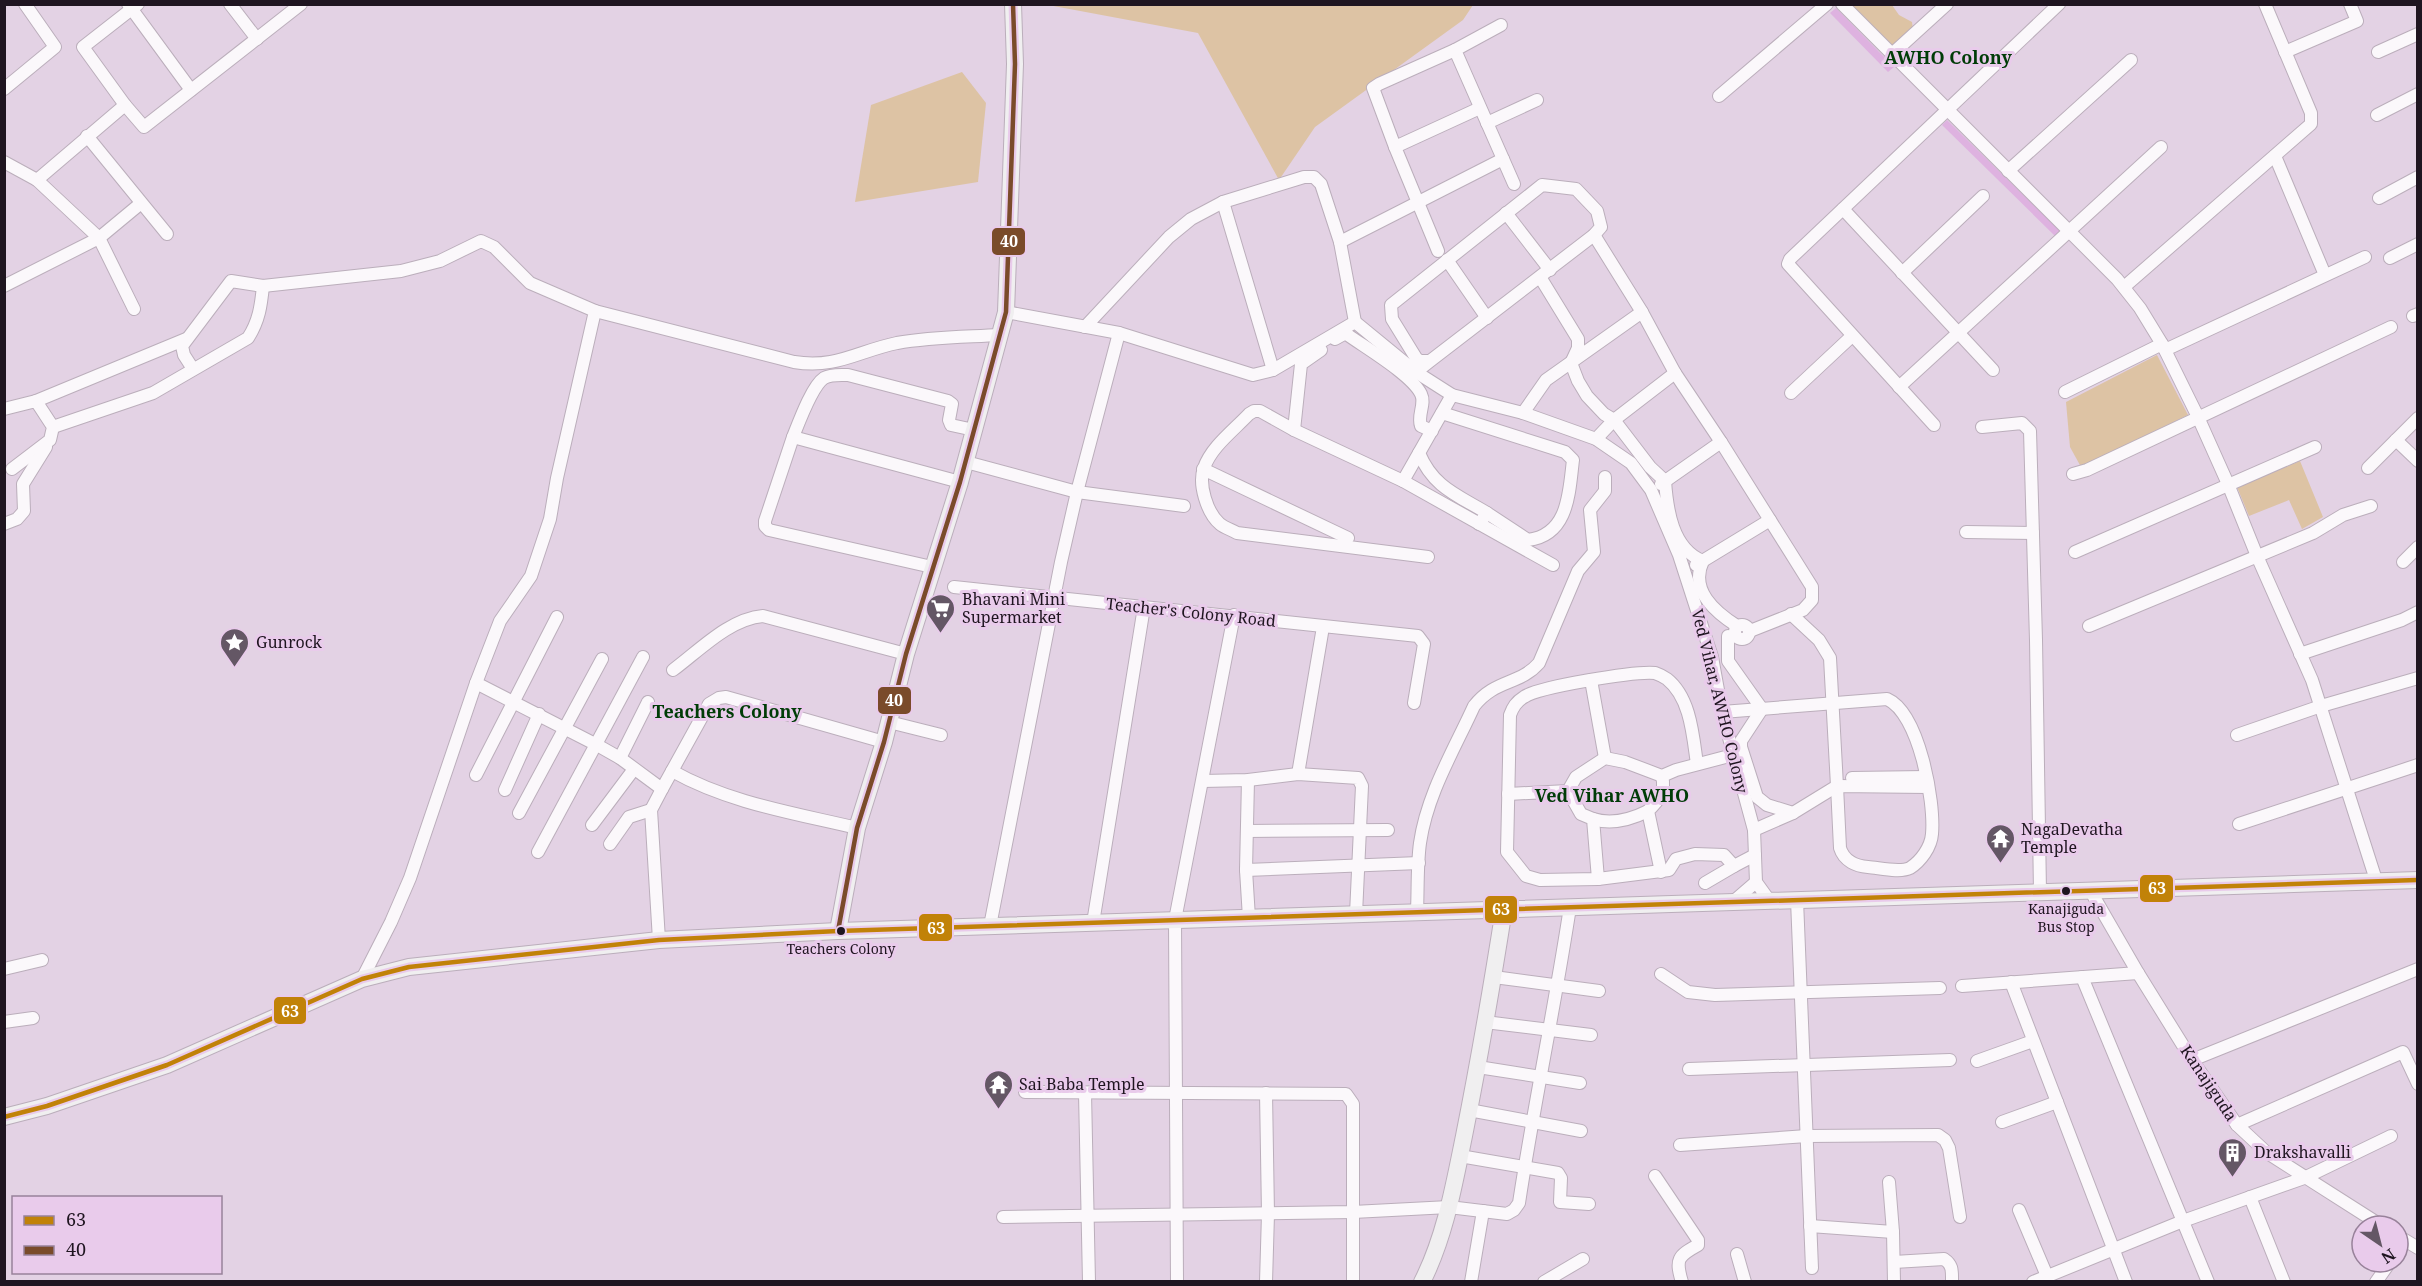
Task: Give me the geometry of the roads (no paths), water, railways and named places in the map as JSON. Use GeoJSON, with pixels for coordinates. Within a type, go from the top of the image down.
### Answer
{"type":"FeatureCollection","features":[{"type":"Feature","properties":{"kind":"main road"},"geometry":{"type":"LineString","coordinates":[[838,931],[857,828],[884,742],[906,654],[966,462],[1006,312],[1014,64],[1013,4]]}},
{"type":"Feature","properties":{"kind":"main road"},"geometry":{"type":"LineString","coordinates":[[4,1117],[47,1106],[167,1065],[362,979],[409,967],[659,940],[838,931],[1417,911],[2417,880]]}},
{"type":"Feature","properties":{"kind":"main road"},"geometry":{"type":"LineString","coordinates":[[1422,1281],[1430,1266],[1449,1207],[1478,1066],[1504,909]]}},
{"type":"Feature","properties":{"kind":"street"},"geometry":{"type":"LineString","coordinates":[[4,89],[55,47],[25,4]]}},
{"type":"Feature","properties":{"kind":"street"},"geometry":{"type":"LineString","coordinates":[[230,4],[256,39]]}},
{"type":"Feature","properties":{"kind":"street"},"geometry":{"type":"LineString","coordinates":[[191,90],[132,6],[84,47],[144,126],[191,90],[301,4]]}},
{"type":"Feature","properties":{"kind":"street"},"geometry":{"type":"LineString","coordinates":[[1719,96],[1827,4]]}},
{"type":"Feature","properties":{"kind":"street"},"geometry":{"type":"LineString","coordinates":[[1842,4],[2124,287],[2147,318],[2198,417],[2300,654],[2321,706],[2376,880]]}},
{"type":"Feature","properties":{"kind":"street"},"geometry":{"type":"LineString","coordinates":[[1891,55],[1947,4]]}},
{"type":"Feature","properties":{"kind":"street"},"geometry":{"type":"LineString","coordinates":[[1934,425],[1788,264],[1790,259],[2059,4]]}},
{"type":"Feature","properties":{"kind":"street"},"geometry":{"type":"LineString","coordinates":[[2124,287],[2307,129],[2312,118],[2265,4]]}},
{"type":"Feature","properties":{"kind":"street"},"geometry":{"type":"LineString","coordinates":[[2285,52],[2357,21],[2350,4]]}},
{"type":"Feature","properties":{"kind":"street"},"geometry":{"type":"LineString","coordinates":[[1487,318],[1443,256],[1418,203],[1373,88],[1455,50],[1501,25]]}},
{"type":"Feature","properties":{"kind":"street"},"geometry":{"type":"LineString","coordinates":[[2378,52],[2418,34]]}},
{"type":"Feature","properties":{"kind":"street"},"geometry":{"type":"LineString","coordinates":[[1455,50],[1514,184]]}},
{"type":"Feature","properties":{"kind":"street"},"geometry":{"type":"LineString","coordinates":[[2008,171],[2131,60]]}},
{"type":"Feature","properties":{"kind":"street"},"geometry":{"type":"LineString","coordinates":[[2377,115],[2418,94]]}},
{"type":"Feature","properties":{"kind":"street"},"geometry":{"type":"LineString","coordinates":[[1487,123],[1537,100]]}},
{"type":"Feature","properties":{"kind":"street"},"geometry":{"type":"LineString","coordinates":[[37,180],[126,105]]}},
{"type":"Feature","properties":{"kind":"street"},"geometry":{"type":"LineString","coordinates":[[1395,147],[1480,108]]}},
{"type":"Feature","properties":{"kind":"street"},"geometry":{"type":"LineString","coordinates":[[87,136],[140,204],[167,234]]}},
{"type":"Feature","properties":{"kind":"street"},"geometry":{"type":"LineString","coordinates":[[1899,387],[2161,147]]}},
{"type":"Feature","properties":{"kind":"street"},"geometry":{"type":"LineString","coordinates":[[2275,156],[2325,275]]}},
{"type":"Feature","properties":{"kind":"street"},"geometry":{"type":"LineString","coordinates":[[1340,242],[1503,159]]}},
{"type":"Feature","properties":{"kind":"street"},"geometry":{"type":"LineString","coordinates":[[4,162],[37,180],[99,238],[134,309]]}},
{"type":"Feature","properties":{"kind":"street"},"geometry":{"type":"LineString","coordinates":[[1006,312],[1085,327],[1119,333],[1253,375],[1273,370],[1355,322],[1340,242],[1321,184],[1314,177],[1304,177],[1223,202],[1191,219],[1169,237],[1085,327]]}},
{"type":"Feature","properties":{"kind":"street"},"geometry":{"type":"LineString","coordinates":[[2379,198],[2418,177]]}},
{"type":"Feature","properties":{"kind":"street"},"geometry":{"type":"LineString","coordinates":[[1416,372],[1594,235],[1601,227],[1597,211],[1576,189],[1542,185],[1443,256],[1391,304],[1389,309],[1392,319],[1416,358],[1420,361],[1430,361]]}},
{"type":"Feature","properties":{"kind":"street"},"geometry":{"type":"LineString","coordinates":[[1902,273],[1983,196]]}},
{"type":"Feature","properties":{"kind":"street"},"geometry":{"type":"LineString","coordinates":[[1223,202],[1273,370]]}},
{"type":"Feature","properties":{"kind":"street"},"geometry":{"type":"LineString","coordinates":[[4,286],[99,238],[140,204]]}},
{"type":"Feature","properties":{"kind":"street"},"geometry":{"type":"LineString","coordinates":[[1843,209],[1993,370]]}},
{"type":"Feature","properties":{"kind":"street"},"geometry":{"type":"LineString","coordinates":[[1506,213],[1545,273],[1578,339],[1578,348],[1571,363]]}},
{"type":"Feature","properties":{"kind":"street"},"geometry":{"type":"LineString","coordinates":[[1594,235],[1642,312],[1675,373],[1812,587],[1812,600],[1803,610],[1750,632],[1744,625],[1709,644]]}},
{"type":"Feature","properties":{"kind":"street"},"geometry":{"type":"LineString","coordinates":[[194,369],[184,355],[182,346],[231,281],[263,286],[401,271],[440,261],[481,241],[494,247],[530,283],[595,311],[794,362],[814,365],[835,363],[897,343],[999,335]]}},
{"type":"Feature","properties":{"kind":"street"},"geometry":{"type":"LineString","coordinates":[[2390,258],[2418,244]]}},
{"type":"Feature","properties":{"kind":"street"},"geometry":{"type":"LineString","coordinates":[[2065,392],[2365,258]]}},
{"type":"Feature","properties":{"kind":"street"},"geometry":{"type":"LineString","coordinates":[[53,427],[153,393],[248,339],[256,326],[260,312],[263,286]]}},
{"type":"Feature","properties":{"kind":"street"},"geometry":{"type":"LineString","coordinates":[[362,979],[410,878],[500,621],[531,576],[550,519],[557,478],[595,311]]}},
{"type":"Feature","properties":{"kind":"street"},"geometry":{"type":"LineString","coordinates":[[1523,413],[1546,380],[1642,312]]}},
{"type":"Feature","properties":{"kind":"street","name":"Ved Vihar, AWHO Colony"},"geometry":{"type":"LineString","coordinates":[[1355,322],[1416,372],[1452,395],[1523,413],[1596,439],[1630,463],[1651,490],[1685,572],[1709,644],[1722,712],[1754,830],[1756,882]]}},
{"type":"Feature","properties":{"kind":"street"},"geometry":{"type":"LineString","coordinates":[[2073,474],[2087,471],[2391,327]]}},
{"type":"Feature","properties":{"kind":"street"},"geometry":{"type":"LineString","coordinates":[[990,926],[1077,492],[1119,333]]}},
{"type":"Feature","properties":{"kind":"street"},"geometry":{"type":"LineString","coordinates":[[1294,430],[1301,364],[1344,334],[1411,380],[1422,396],[1423,403],[1419,419],[1421,426],[1432,431]]}},
{"type":"Feature","properties":{"kind":"street"},"geometry":{"type":"LineString","coordinates":[[1791,393],[1852,336]]}},
{"type":"Feature","properties":{"kind":"street"},"geometry":{"type":"LineString","coordinates":[[4,409],[36,401],[186,339]]}},
{"type":"Feature","properties":{"kind":"street"},"geometry":{"type":"LineString","coordinates":[[1571,363],[1587,396],[1604,414],[1614,420],[1650,467],[1665,481],[1670,522],[1687,551],[1703,561]]}},
{"type":"Feature","properties":{"kind":"street"},"geometry":{"type":"LineString","coordinates":[[1596,439],[1614,420],[1675,373]]}},
{"type":"Feature","properties":{"kind":"street"},"geometry":{"type":"LineString","coordinates":[[932,567],[769,530],[765,526],[765,521],[793,437],[817,386],[825,378],[836,374],[848,375],[948,401],[952,404],[949,420],[951,425],[974,430]]}},
{"type":"Feature","properties":{"kind":"street"},"geometry":{"type":"LineString","coordinates":[[1403,481],[1452,395]]}},
{"type":"Feature","properties":{"kind":"street"},"geometry":{"type":"LineString","coordinates":[[4,524],[17,519],[24,511],[23,484],[50,440],[53,427],[36,401]]}},
{"type":"Feature","properties":{"kind":"street"},"geometry":{"type":"LineString","coordinates":[[1428,556],[1237,533],[1220,524],[1209,509],[1204,496],[1203,469],[1214,452],[1254,411],[1260,411],[1294,430],[1403,481],[1553,565]]}},
{"type":"Feature","properties":{"kind":"street"},"geometry":{"type":"LineString","coordinates":[[1419,453],[1431,476],[1440,485],[1528,540],[1543,536],[1560,521],[1566,509],[1573,460],[1565,452],[1442,413]]}},
{"type":"Feature","properties":{"kind":"street"},"geometry":{"type":"LineString","coordinates":[[2368,468],[2418,418]]}},
{"type":"Feature","properties":{"kind":"street"},"geometry":{"type":"LineString","coordinates":[[1982,427],[2022,423],[2030,431],[2040,892]]}},
{"type":"Feature","properties":{"kind":"street"},"geometry":{"type":"LineString","coordinates":[[793,437],[960,482]]}},
{"type":"Feature","properties":{"kind":"street"},"geometry":{"type":"LineString","coordinates":[[12,469],[50,440]]}},
{"type":"Feature","properties":{"kind":"street"},"geometry":{"type":"LineString","coordinates":[[2396,440],[2418,460]]}},
{"type":"Feature","properties":{"kind":"street"},"geometry":{"type":"LineString","coordinates":[[1651,490],[1721,442]]}},
{"type":"Feature","properties":{"kind":"street"},"geometry":{"type":"LineString","coordinates":[[2075,552],[2315,447]]}},
{"type":"Feature","properties":{"kind":"street"},"geometry":{"type":"LineString","coordinates":[[966,462],[1077,492],[1184,506]]}},
{"type":"Feature","properties":{"kind":"street"},"geometry":{"type":"LineString","coordinates":[[1203,469],[1348,538]]}},
{"type":"Feature","properties":{"kind":"street"},"geometry":{"type":"LineString","coordinates":[[1417,911],[1420,843],[1428,808],[1439,780],[1474,706],[1482,695],[1493,687],[1523,676],[1539,663],[1578,571],[1594,552],[1590,510],[1605,491],[1605,477]]}},
{"type":"Feature","properties":{"kind":"street"},"geometry":{"type":"LineString","coordinates":[[2089,626],[2324,528],[2343,515],[2371,506]]}},
{"type":"Feature","properties":{"kind":"street"},"geometry":{"type":"LineString","coordinates":[[1479,524],[1487,513]]}},
{"type":"Feature","properties":{"kind":"street"},"geometry":{"type":"LineString","coordinates":[[1685,572],[1770,520]]}},
{"type":"Feature","properties":{"kind":"street"},"geometry":{"type":"LineString","coordinates":[[1966,532],[2033,533]]}},
{"type":"Feature","properties":{"kind":"street"},"geometry":{"type":"LineString","coordinates":[[2403,562],[2418,547]]}},
{"type":"Feature","properties":{"kind":"street"},"geometry":{"type":"LineString","coordinates":[[1703,561],[1698,578],[1701,589],[1713,609],[1733,632]]}},
{"type":"Feature","properties":{"kind":"street","name":"Teacher's Colony Road"},"geometry":{"type":"LineString","coordinates":[[954,587],[1418,636],[1424,644],[1414,703]]}},
{"type":"Feature","properties":{"kind":"street"},"geometry":{"type":"LineString","coordinates":[[1093,923],[1144,607]]}},
{"type":"Feature","properties":{"kind":"street"},"geometry":{"type":"LineString","coordinates":[[2300,654],[2402,620],[2418,612]]}},
{"type":"Feature","properties":{"kind":"street"},"geometry":{"type":"LineString","coordinates":[[1722,712],[1831,703],[1887,699],[1896,703],[1917,740],[1927,782],[1932,834],[1928,847],[1919,861],[1905,870],[1852,864],[1842,854],[1831,703],[1830,658],[1819,640],[1791,614]]}},
{"type":"Feature","properties":{"kind":"street"},"geometry":{"type":"LineString","coordinates":[[1177,1281],[1175,920],[1234,615]]}},
{"type":"Feature","properties":{"kind":"street"},"geometry":{"type":"LineString","coordinates":[[476,775],[557,616]]}},
{"type":"Feature","properties":{"kind":"street"},"geometry":{"type":"LineString","coordinates":[[674,670],[736,624],[749,618],[763,616],[906,654]]}},
{"type":"Feature","properties":{"kind":"street"},"geometry":{"type":"LineString","coordinates":[[1298,774],[1323,627]]}},
{"type":"Feature","properties":{"kind":"street"},"geometry":{"type":"LineString","coordinates":[[1733,632],[1728,661],[1762,709]]}},
{"type":"Feature","properties":{"kind":"street"},"geometry":{"type":"LineString","coordinates":[[538,852],[643,657]]}},
{"type":"Feature","properties":{"kind":"street"},"geometry":{"type":"LineString","coordinates":[[519,813],[602,659]]}},
{"type":"Feature","properties":{"kind":"street"},"geometry":{"type":"LineString","coordinates":[[1697,764],[1686,707],[1677,690],[1668,680],[1656,673],[1591,680],[1526,695],[1514,705],[1510,715],[1507,852],[1526,876],[1540,879],[1598,879],[1661,872],[1669,870],[1676,859],[1695,854],[1724,855],[1734,866]]}},
{"type":"Feature","properties":{"kind":"street"},"geometry":{"type":"LineString","coordinates":[[2237,735],[2321,706],[2418,678]]}},
{"type":"Feature","properties":{"kind":"street"},"geometry":{"type":"LineString","coordinates":[[1591,680],[1605,758]]}},
{"type":"Feature","properties":{"kind":"street"},"geometry":{"type":"LineString","coordinates":[[477,683],[597,744],[662,789]]}},
{"type":"Feature","properties":{"kind":"street"},"geometry":{"type":"LineString","coordinates":[[659,940],[651,810],[709,704],[718,698],[726,697],[884,742]]}},
{"type":"Feature","properties":{"kind":"street"},"geometry":{"type":"LineString","coordinates":[[620,758],[648,702]]}},
{"type":"Feature","properties":{"kind":"street"},"geometry":{"type":"LineString","coordinates":[[1762,709],[1741,741],[1741,747],[1757,797],[1767,805],[1793,813]]}},
{"type":"Feature","properties":{"kind":"street"},"geometry":{"type":"LineString","coordinates":[[505,790],[539,714]]}},
{"type":"Feature","properties":{"kind":"street"},"geometry":{"type":"LineString","coordinates":[[889,722],[941,735]]}},
{"type":"Feature","properties":{"kind":"street"},"geometry":{"type":"LineString","coordinates":[[1569,791],[1576,777],[1605,758],[1625,762],[1662,776],[1733,755]]}},
{"type":"Feature","properties":{"kind":"street"},"geometry":{"type":"LineString","coordinates":[[2239,824],[2418,765]]}},
{"type":"Feature","properties":{"kind":"street"},"geometry":{"type":"LineString","coordinates":[[592,825],[634,770]]}},
{"type":"Feature","properties":{"kind":"street"},"geometry":{"type":"LineString","coordinates":[[672,771],[716,792],[742,801],[857,828]]}},
{"type":"Feature","properties":{"kind":"street"},"geometry":{"type":"LineString","coordinates":[[1203,781],[1248,780],[1298,774],[1358,778],[1362,786],[1356,914]]}},
{"type":"Feature","properties":{"kind":"street"},"geometry":{"type":"LineString","coordinates":[[1569,791],[1581,814],[1602,822],[1624,820],[1648,811],[1661,798],[1665,787],[1662,776]]}},
{"type":"Feature","properties":{"kind":"street"},"geometry":{"type":"LineString","coordinates":[[1248,780],[1246,870],[1248,918]]}},
{"type":"Feature","properties":{"kind":"street"},"geometry":{"type":"LineString","coordinates":[[1754,830],[1793,813],[1837,782],[1927,782]]}},
{"type":"Feature","properties":{"kind":"street"},"geometry":{"type":"LineString","coordinates":[[1508,794],[1569,791]]}},
{"type":"Feature","properties":{"kind":"street"},"geometry":{"type":"LineString","coordinates":[[610,844],[629,818],[651,810]]}},
{"type":"Feature","properties":{"kind":"street"},"geometry":{"type":"LineString","coordinates":[[1648,811],[1661,872]]}},
{"type":"Feature","properties":{"kind":"street"},"geometry":{"type":"LineString","coordinates":[[1593,819],[1598,879]]}},
{"type":"Feature","properties":{"kind":"street"},"geometry":{"type":"LineString","coordinates":[[1247,831],[1388,830]]}},
{"type":"Feature","properties":{"kind":"street"},"geometry":{"type":"LineString","coordinates":[[1705,882],[1755,855]]}},
{"type":"Feature","properties":{"kind":"street"},"geometry":{"type":"LineString","coordinates":[[1246,870],[1419,863]]}},
{"type":"Feature","properties":{"kind":"street"},"geometry":{"type":"LineString","coordinates":[[1734,901],[1756,882],[1769,900]]}},
{"type":"Feature","properties":{"kind":"street","name":"Kanajiguda"},"geometry":{"type":"LineString","coordinates":[[2090,890],[2192,1060],[2237,1125],[2266,1152],[2362,1214]]}},
{"type":"Feature","properties":{"kind":"street"},"geometry":{"type":"LineString","coordinates":[[1797,900],[1812,1268]]}},
{"type":"Feature","properties":{"kind":"street"},"geometry":{"type":"LineString","coordinates":[[1003,1217],[1268,1214],[1449,1207],[1507,1214],[1519,1203],[1532,1122],[1551,1030],[1570,907]]}},
{"type":"Feature","properties":{"kind":"street"},"geometry":{"type":"LineString","coordinates":[[4,969],[42,960]]}},
{"type":"Feature","properties":{"kind":"street"},"geometry":{"type":"LineString","coordinates":[[2192,1060],[2418,969]]}},
{"type":"Feature","properties":{"kind":"street"},"geometry":{"type":"LineString","coordinates":[[1962,986],[2138,973]]}},
{"type":"Feature","properties":{"kind":"street"},"geometry":{"type":"LineString","coordinates":[[1661,974],[1688,992],[1715,995],[1940,988]]}},
{"type":"Feature","properties":{"kind":"street"},"geometry":{"type":"LineString","coordinates":[[1494,976],[1599,992]]}},
{"type":"Feature","properties":{"kind":"street"},"geometry":{"type":"LineString","coordinates":[[2082,977],[2208,1281]]}},
{"type":"Feature","properties":{"kind":"street"},"geometry":{"type":"LineString","coordinates":[[2011,982],[2126,1281]]}},
{"type":"Feature","properties":{"kind":"street"},"geometry":{"type":"LineString","coordinates":[[4,1022],[33,1018]]}},
{"type":"Feature","properties":{"kind":"street"},"geometry":{"type":"LineString","coordinates":[[1485,1022],[1591,1035]]}},
{"type":"Feature","properties":{"kind":"street"},"geometry":{"type":"LineString","coordinates":[[1977,1061],[2033,1041]]}},
{"type":"Feature","properties":{"kind":"street"},"geometry":{"type":"LineString","coordinates":[[2237,1125],[2403,1052],[2418,1084]]}},
{"type":"Feature","properties":{"kind":"street"},"geometry":{"type":"LineString","coordinates":[[1689,1069],[1950,1060]]}},
{"type":"Feature","properties":{"kind":"street"},"geometry":{"type":"LineString","coordinates":[[1478,1066],[1580,1083]]}},
{"type":"Feature","properties":{"kind":"street"},"geometry":{"type":"LineString","coordinates":[[1025,1092],[1176,1094],[1341,1092],[1351,1098],[1353,1104],[1353,1281]]}},
{"type":"Feature","properties":{"kind":"street"},"geometry":{"type":"LineString","coordinates":[[1085,1093],[1089,1281]]}},
{"type":"Feature","properties":{"kind":"street"},"geometry":{"type":"LineString","coordinates":[[1266,1093],[1268,1214],[1266,1281]]}},
{"type":"Feature","properties":{"kind":"street"},"geometry":{"type":"LineString","coordinates":[[2002,1122],[2057,1102]]}},
{"type":"Feature","properties":{"kind":"street"},"geometry":{"type":"LineString","coordinates":[[1469,1110],[1581,1131]]}},
{"type":"Feature","properties":{"kind":"street"},"geometry":{"type":"LineString","coordinates":[[1680,1145],[1806,1136],[1938,1135],[1945,1140],[1949,1148],[1960,1217]]}},
{"type":"Feature","properties":{"kind":"street"},"geometry":{"type":"LineString","coordinates":[[2033,1281],[2183,1221],[2304,1178],[2391,1136]]}},
{"type":"Feature","properties":{"kind":"street"},"geometry":{"type":"LineString","coordinates":[[1460,1156],[1560,1175],[1560,1202],[1589,1204]]}},
{"type":"Feature","properties":{"kind":"street"},"geometry":{"type":"LineString","coordinates":[[1655,1176],[1698,1240],[1698,1245],[1681,1255],[1678,1260],[1682,1281]]}},
{"type":"Feature","properties":{"kind":"street"},"geometry":{"type":"LineString","coordinates":[[1889,1182],[1894,1281]]}},
{"type":"Feature","properties":{"kind":"street"},"geometry":{"type":"LineString","coordinates":[[2250,1197],[2284,1281]]}},
{"type":"Feature","properties":{"kind":"street"},"geometry":{"type":"LineString","coordinates":[[2019,1210],[2047,1276]]}},
{"type":"Feature","properties":{"kind":"street"},"geometry":{"type":"LineString","coordinates":[[1471,1281],[1483,1211]]}},
{"type":"Feature","properties":{"kind":"street"},"geometry":{"type":"LineString","coordinates":[[1810,1227],[1893,1232]]}},
{"type":"Feature","properties":{"kind":"street"},"geometry":{"type":"LineString","coordinates":[[1737,1254],[1745,1281]]}},
{"type":"Feature","properties":{"kind":"street"},"geometry":{"type":"LineString","coordinates":[[1544,1281],[1583,1259]]}},
{"type":"Feature","properties":{"kind":"street"},"geometry":{"type":"LineString","coordinates":[[1894,1262],[1944,1259],[1950,1263],[1952,1281]]}},
{"type":"Feature","properties":{"kind":"place","name":"Bhavani Mini Supermarket"},"geometry":{"type":"Point","coordinates":[941,634]}},
{"type":"Feature","properties":{"kind":"place","name":"Gunrock"},"geometry":{"type":"Point","coordinates":[235,668]}},
{"type":"Feature","properties":{"kind":"place","name":"NagaDevatha Temple"},"geometry":{"type":"Point","coordinates":[2000,864]}},
{"type":"Feature","properties":{"kind":"place","name":"Kanajiguda Bus Stop"},"geometry":{"type":"Point","coordinates":[2066,891]}},
{"type":"Feature","properties":{"kind":"place","name":"Teachers Colony"},"geometry":{"type":"Point","coordinates":[841,931]}},
{"type":"Feature","properties":{"kind":"place","name":"Sai Baba Temple"},"geometry":{"type":"Point","coordinates":[998,1110]}},
{"type":"Feature","properties":{"kind":"place","name":"Drakshavalli"},"geometry":{"type":"Point","coordinates":[2233,1178]}},
{"type":"Feature","properties":{"kind":"district","name":"AWHO Colony"},"geometry":{"type":"Point","coordinates":[1948,58]}},
{"type":"Feature","properties":{"kind":"district","name":"Teachers Colony"},"geometry":{"type":"Point","coordinates":[727,712]}},
{"type":"Feature","properties":{"kind":"district","name":"Ved Vihar AWHO"},"geometry":{"type":"Point","coordinates":[1612,796]}}]}
